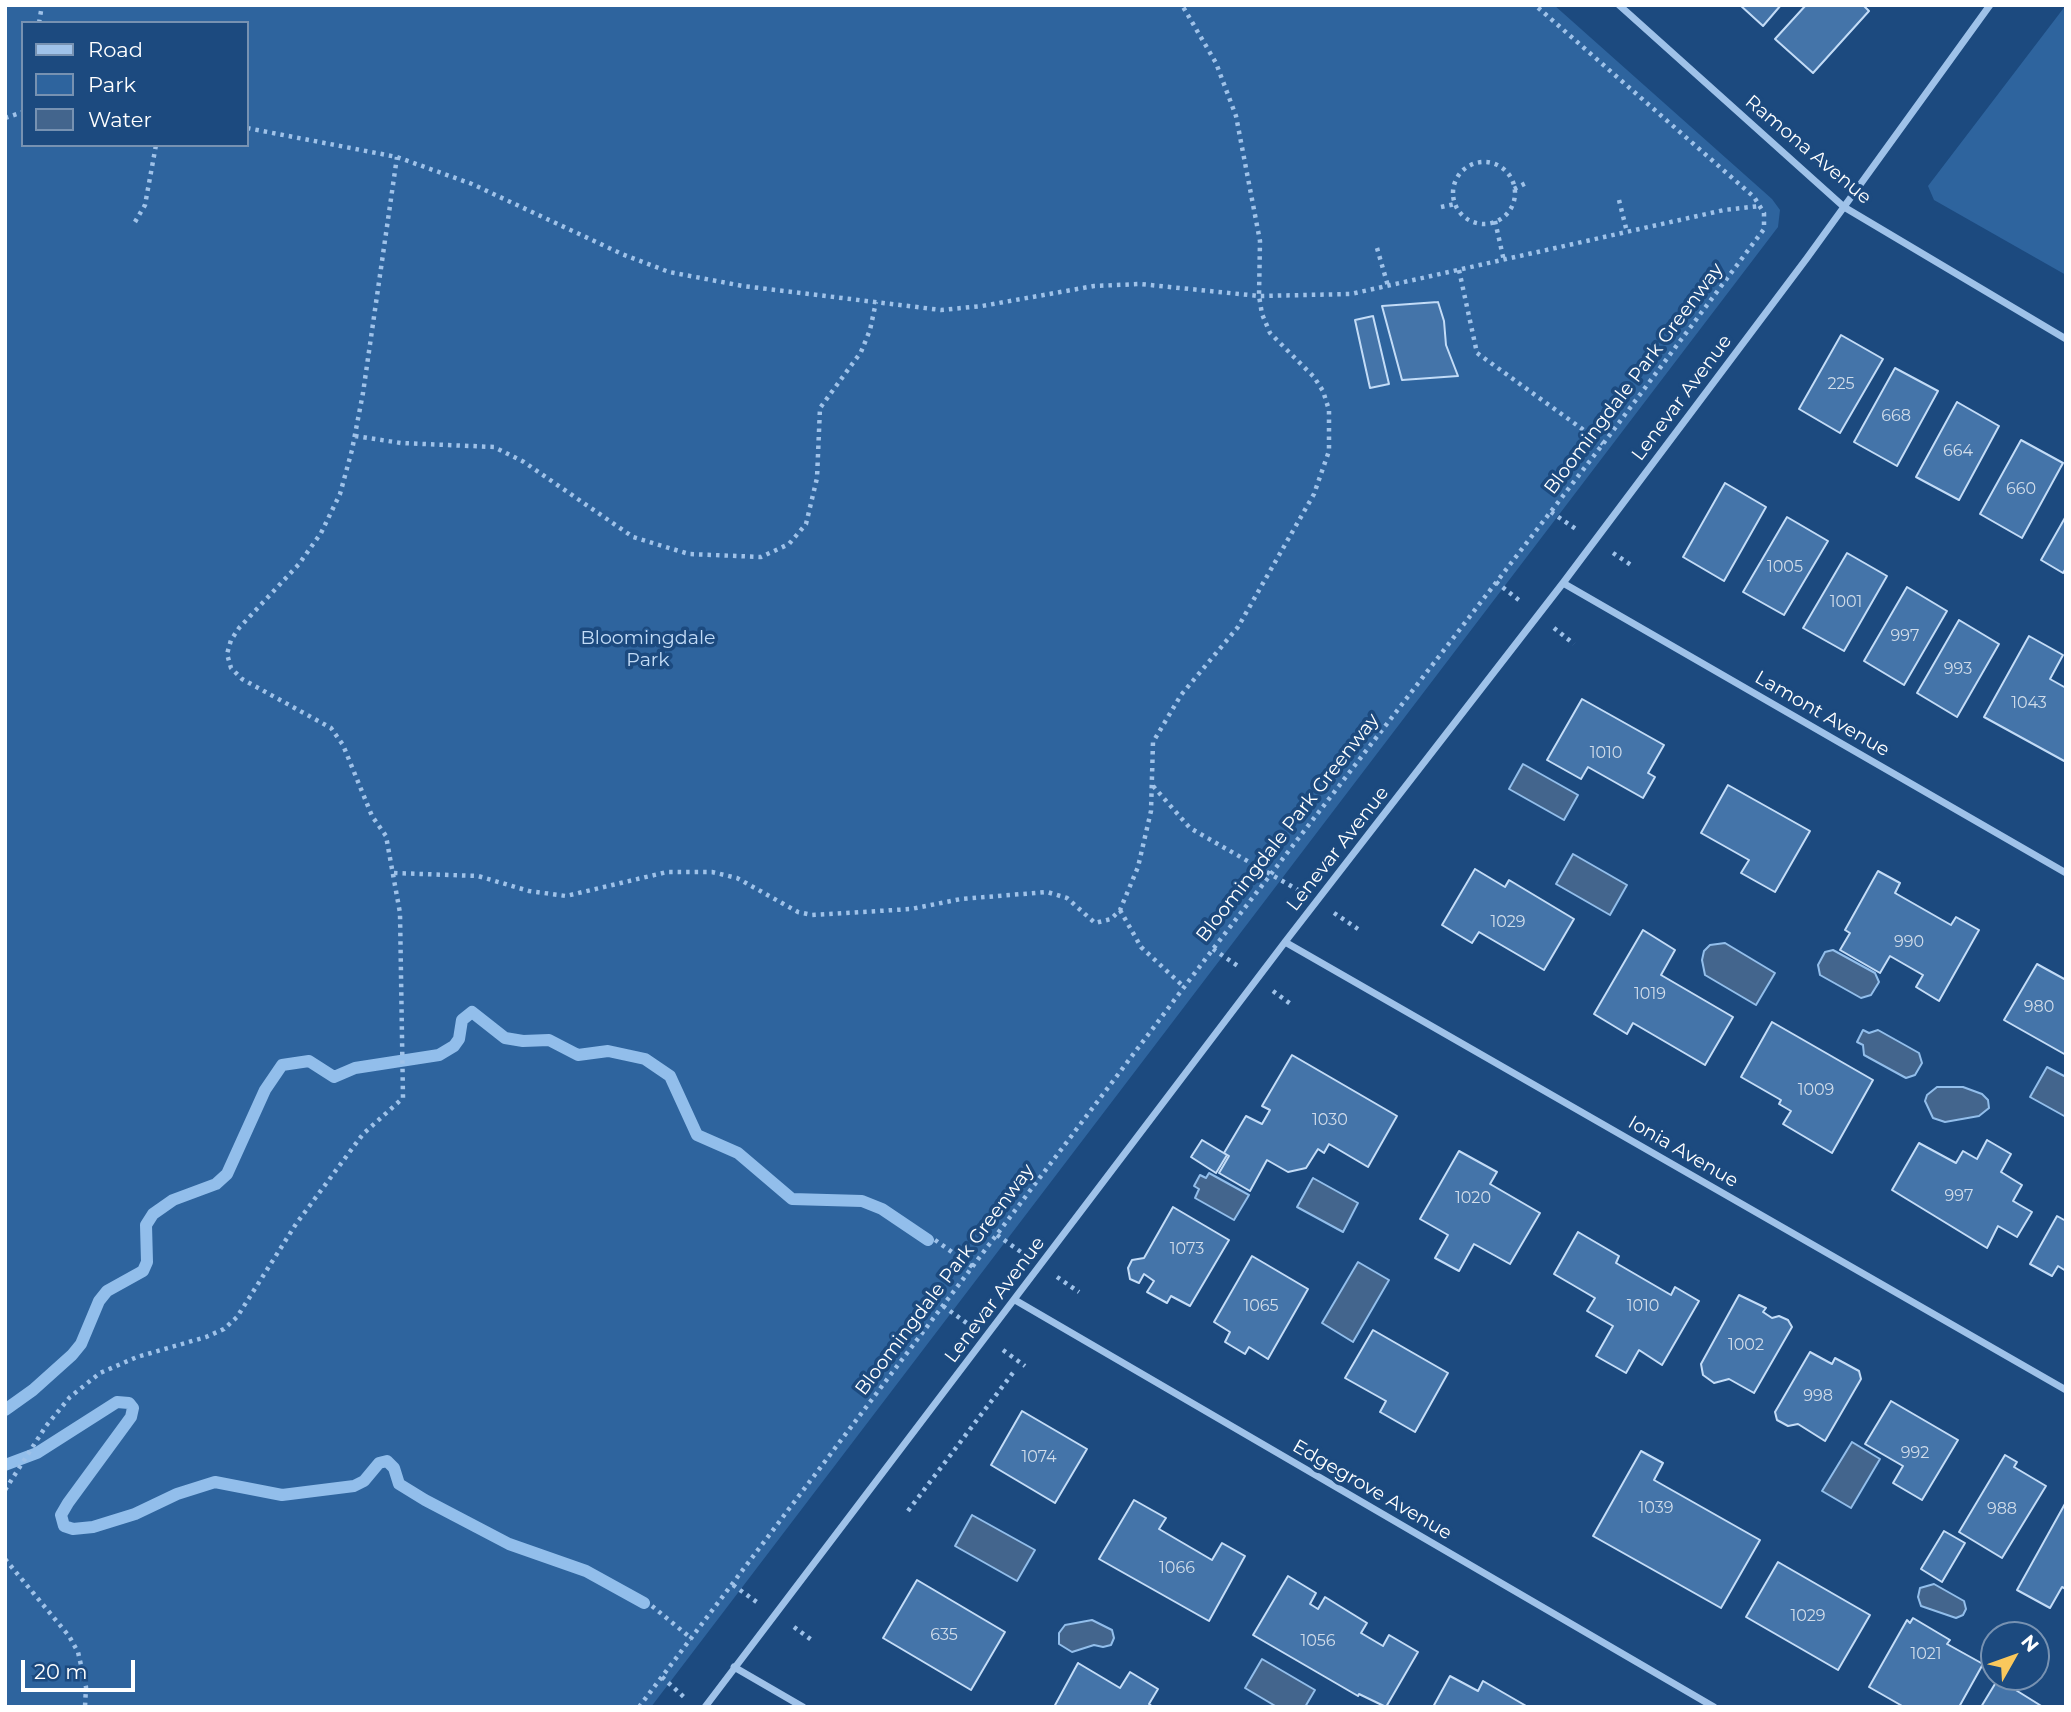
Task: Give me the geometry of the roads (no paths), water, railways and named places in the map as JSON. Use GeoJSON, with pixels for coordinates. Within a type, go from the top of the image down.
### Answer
{"type":"FeatureCollection","features":[{"type":"Feature","properties":{"kind":"street","name":"Ramona Avenue"},"geometry":{"type":"LineString","coordinates":[[1619,5],[1844,207],[2066,339]]}},
{"type":"Feature","properties":{"kind":"street","name":"Lenevar Avenue"},"geometry":{"type":"LineString","coordinates":[[705,1707],[1285,942],[1563,583],[1844,207],[1990,5]]}},
{"type":"Feature","properties":{"kind":"street","name":"Lamont Avenue"},"geometry":{"type":"LineString","coordinates":[[1563,583],[2066,873]]}},
{"type":"Feature","properties":{"kind":"street","name":"Ionia Avenue"},"geometry":{"type":"LineString","coordinates":[[1285,942],[2066,1390]]}},
{"type":"Feature","properties":{"kind":"street","name":"Edgegrove Avenue"},"geometry":{"type":"LineString","coordinates":[[1015,1300],[1714,1707]]}},
{"type":"Feature","properties":{"kind":"street"},"geometry":{"type":"LineString","coordinates":[[734,1667],[803,1707]]}},
{"type":"Feature","properties":{"kind":"water"},"geometry":{"type":"Polygon","coordinates":[[[1523,764],[1578,795],[1564,820],[1509,789],[1523,764]]]}},
{"type":"Feature","properties":{"kind":"water"},"geometry":{"type":"Polygon","coordinates":[[[1573,854],[1627,885],[1610,915],[1556,884],[1573,854]]]}},
{"type":"Feature","properties":{"kind":"water"},"geometry":{"type":"Polygon","coordinates":[[[1725,943],[1775,973],[1756,1005],[1705,975],[1702,960],[1704,951],[1710,945],[1725,943]]]}},
{"type":"Feature","properties":{"kind":"water"},"geometry":{"type":"Polygon","coordinates":[[[1833,950],[1875,973],[1879,982],[1871,995],[1861,998],[1820,975],[1818,965],[1825,952],[1833,950]]]}},
{"type":"Feature","properties":{"kind":"water"},"geometry":{"type":"Polygon","coordinates":[[[1863,1030],[1869,1033],[1878,1030],[1919,1053],[1922,1063],[1915,1075],[1906,1078],[1864,1055],[1863,1045],[1857,1042],[1863,1030]]]}},
{"type":"Feature","properties":{"kind":"water"},"geometry":{"type":"Polygon","coordinates":[[[2047,1067],[2066,1077],[2066,1117],[2030,1097],[2047,1067]]]}},
{"type":"Feature","properties":{"kind":"water"},"geometry":{"type":"Polygon","coordinates":[[[1937,1087],[1963,1087],[1982,1094],[1988,1100],[1989,1108],[1979,1116],[1945,1122],[1933,1118],[1925,1101],[1927,1095],[1937,1087]]]}},
{"type":"Feature","properties":{"kind":"water"},"geometry":{"type":"Polygon","coordinates":[[[1209,1173],[1249,1195],[1234,1220],[1195,1198],[1199,1189],[1194,1186],[1200,1175],[1206,1178],[1209,1173]]]}},
{"type":"Feature","properties":{"kind":"water"},"geometry":{"type":"Polygon","coordinates":[[[1313,1178],[1358,1203],[1343,1232],[1297,1207],[1313,1178]]]}},
{"type":"Feature","properties":{"kind":"water"},"geometry":{"type":"Polygon","coordinates":[[[1358,1262],[1389,1280],[1353,1342],[1322,1323],[1358,1262]]]}},
{"type":"Feature","properties":{"kind":"water"},"geometry":{"type":"Polygon","coordinates":[[[1852,1442],[1880,1459],[1851,1508],[1822,1491],[1852,1442]]]}},
{"type":"Feature","properties":{"kind":"water"},"geometry":{"type":"Polygon","coordinates":[[[972,1515],[1035,1550],[1017,1581],[955,1546],[972,1515]]]}},
{"type":"Feature","properties":{"kind":"water"},"geometry":{"type":"Polygon","coordinates":[[[1934,1584],[1964,1601],[1966,1609],[1963,1615],[1956,1618],[1921,1606],[1918,1597],[1920,1588],[1934,1584]]]}},
{"type":"Feature","properties":{"kind":"water"},"geometry":{"type":"Polygon","coordinates":[[[1092,1620],[1112,1630],[1114,1638],[1111,1645],[1094,1645],[1072,1652],[1059,1644],[1059,1633],[1065,1625],[1092,1620]]]}},
{"type":"Feature","properties":{"kind":"water"},"geometry":{"type":"Polygon","coordinates":[[[1262,1659],[1315,1690],[1305,1707],[1277,1707],[1245,1688],[1262,1659]]]}},
{"type":"Feature","properties":{"kind":"waterway"},"geometry":{"type":"LineString","coordinates":[[5,1410],[33,1390],[72,1355],[81,1344],[99,1301],[107,1291],[143,1271],[147,1262],[146,1225],[153,1214],[173,1200],[216,1184],[227,1174],[265,1090],[282,1065],[309,1061],[334,1077],[355,1068],[439,1055],[454,1046],[459,1039],[462,1020],[472,1012],[505,1038],[523,1041],[549,1040],[578,1055],[608,1051],[645,1059],[670,1076],[697,1135],[738,1153],[792,1199],[862,1201],[882,1209],[928,1240]]}},
{"type":"Feature","properties":{"kind":"waterway"},"geometry":{"type":"LineString","coordinates":[[5,1465],[37,1453],[117,1402],[129,1403],[133,1408],[131,1417],[68,1503],[61,1515],[64,1526],[73,1529],[93,1527],[135,1514],[177,1494],[215,1482],[282,1495],[354,1486],[364,1481],[379,1463],[387,1461],[394,1468],[399,1484],[425,1500],[509,1544],[586,1571],[644,1603]]}},
{"type":"Feature","properties":{"kind":"park label","name":"Bloomingdale Park"},"geometry":{"type":"Point","coordinates":[648,649]}}]}
